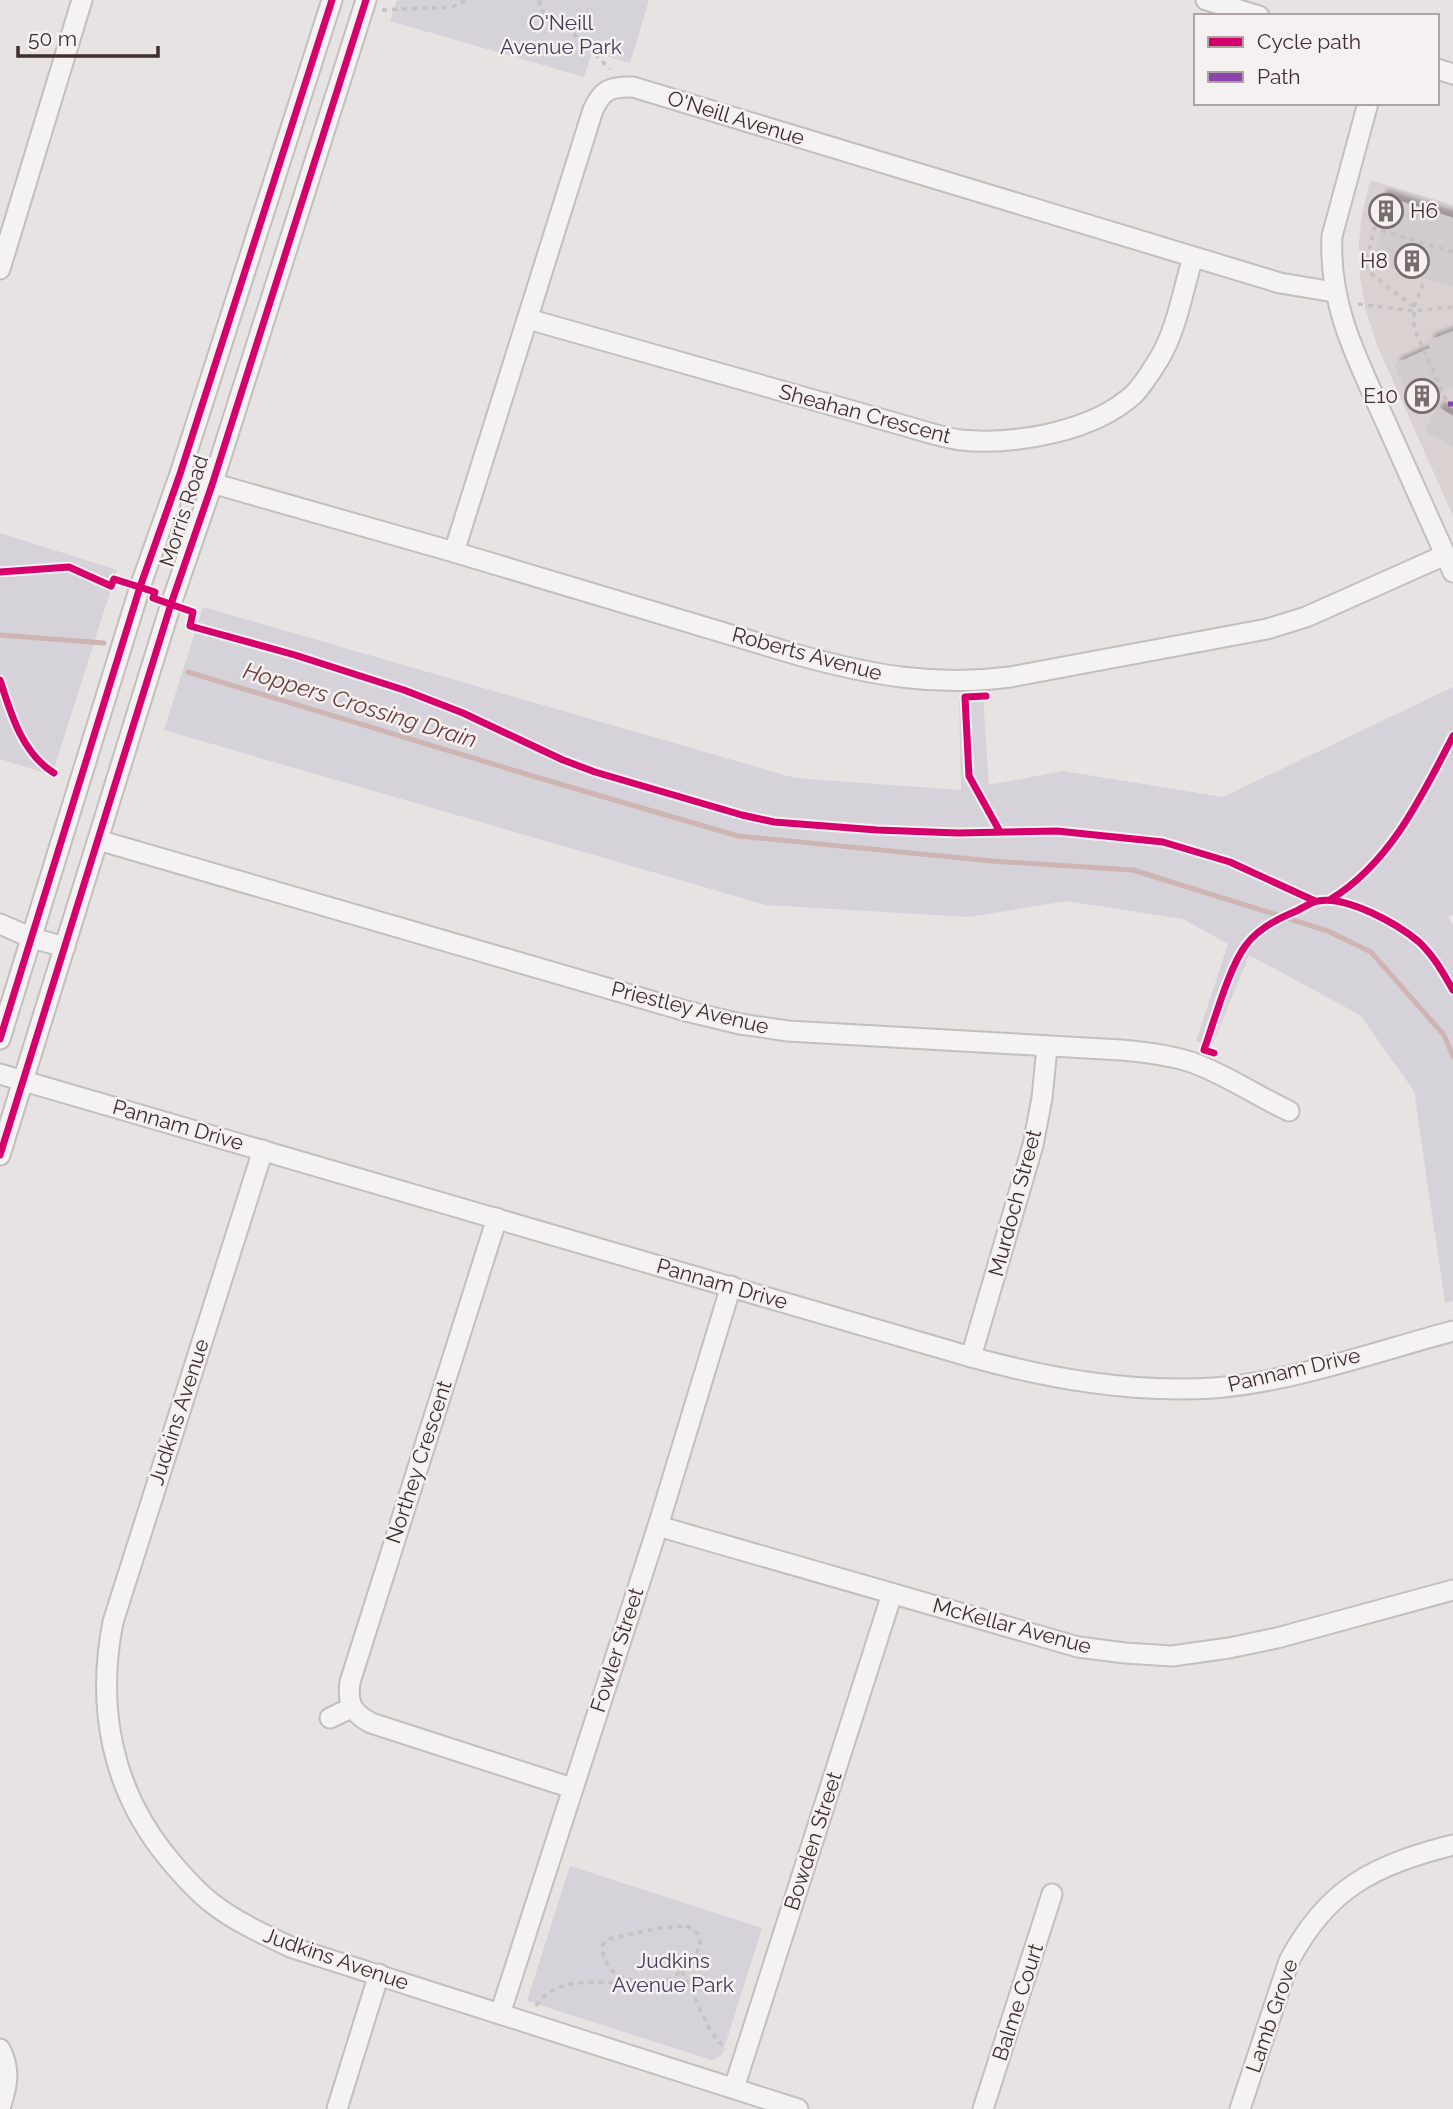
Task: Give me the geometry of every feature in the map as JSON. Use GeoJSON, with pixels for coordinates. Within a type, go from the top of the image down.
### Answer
{"type":"FeatureCollection","features":[{"type":"Feature","properties":{"kind":"street"},"geometry":{"type":"LineString","coordinates":[[0,269],[82,0]]}},
{"type":"Feature","properties":{"kind":"street","name":"Morris Road"},"geometry":{"type":"LineString","coordinates":[[0,1040],[140,587],[180,474],[332,0]]}},
{"type":"Feature","properties":{"kind":"street"},"geometry":{"type":"LineString","coordinates":[[1206,0],[1252,14]]}},
{"type":"Feature","properties":{"kind":"street","name":"Morris Road"},"geometry":{"type":"LineString","coordinates":[[0,1155],[171,604],[212,485],[365,5]]}},
{"type":"Feature","properties":{"kind":"street"},"geometry":{"type":"LineString","coordinates":[[454,552],[593,110],[599,97],[607,89],[625,86]]}},
{"type":"Feature","properties":{"kind":"street","name":"O'Neill Avenue"},"geometry":{"type":"LineString","coordinates":[[625,86],[1280,283],[1334,292]]}},
{"type":"Feature","properties":{"kind":"street"},"geometry":{"type":"LineString","coordinates":[[1367,105],[1332,236],[1334,292],[1352,347],[1449,563]]}},
{"type":"Feature","properties":{"kind":"street","name":"Sheahan Crescent"},"geometry":{"type":"LineString","coordinates":[[528,319],[959,440],[1033,437],[1090,420],[1134,394],[1169,338],[1193,257]]}},
{"type":"Feature","properties":{"kind":"street","name":"Roberts Avenue"},"geometry":{"type":"LineString","coordinates":[[180,474],[839,666],[878,675],[943,681],[1010,677],[1267,629],[1449,563]]}},
{"type":"Feature","properties":{"kind":"street","name":"Priestley Avenue"},"geometry":{"type":"LineString","coordinates":[[98,840],[686,1011],[740,1024],[788,1031],[1157,1054],[1209,1069],[1289,1111]]}},
{"type":"Feature","properties":{"kind":"street"},"geometry":{"type":"LineString","coordinates":[[0,923],[32,938],[65,947]]}},
{"type":"Feature","properties":{"kind":"street","name":"Murdoch Street"},"geometry":{"type":"LineString","coordinates":[[971,1357],[1033,1145],[1042,1098],[1047,1047]]}},
{"type":"Feature","properties":{"kind":"street","name":"Pannam Drive"},"geometry":{"type":"LineString","coordinates":[[0,1074],[971,1357],[1062,1379],[1142,1389],[1215,1388],[1311,1369],[1453,1331]]}},
{"type":"Feature","properties":{"kind":"street","name":"Judkins Avenue"},"geometry":{"type":"LineString","coordinates":[[263,1150],[113,1622],[106,1670],[111,1741],[120,1778],[137,1814],[160,1849],[185,1879],[212,1903],[249,1928],[293,1948],[798,2109]]}},
{"type":"Feature","properties":{"kind":"street","name":"Northey Crescent"},"geometry":{"type":"LineString","coordinates":[[351,1708],[348,1695],[350,1682],[496,1218]]}},
{"type":"Feature","properties":{"kind":"street","name":"Fowler Street"},"geometry":{"type":"LineString","coordinates":[[500,2014],[658,1526],[731,1286]]}},
{"type":"Feature","properties":{"kind":"street","name":"McKellar Avenue"},"geometry":{"type":"LineString","coordinates":[[658,1526],[1078,1647],[1125,1653],[1172,1656],[1228,1648],[1277,1638],[1453,1590]]}},
{"type":"Feature","properties":{"kind":"street","name":"Bowden Street"},"geometry":{"type":"LineString","coordinates":[[734,2088],[892,1594]]}},
{"type":"Feature","properties":{"kind":"street"},"geometry":{"type":"LineString","coordinates":[[330,1718],[351,1708],[359,1717],[371,1723],[572,1788]]}},
{"type":"Feature","properties":{"kind":"street","name":"Lamb Grove"},"geometry":{"type":"LineString","coordinates":[[1240,2109],[1289,1961],[1300,1940],[1326,1905],[1350,1885],[1383,1867],[1414,1855],[1453,1845]]}},
{"type":"Feature","properties":{"kind":"street","name":"Balme Court"},"geometry":{"type":"LineString","coordinates":[[984,2109],[1052,1894]]}},
{"type":"Feature","properties":{"kind":"street"},"geometry":{"type":"LineString","coordinates":[[337,2109],[379,1974]]}},
{"type":"Feature","properties":{"kind":"street"},"geometry":{"type":"LineString","coordinates":[[0,2049],[8,2074],[7,2088],[0,2108]]}},
{"type":"Feature","properties":{"kind":"path"},"geometry":{"type":"LineString","coordinates":[[365,5],[452,7],[466,0]]}},
{"type":"Feature","properties":{"kind":"path"},"geometry":{"type":"LineString","coordinates":[[539,0],[542,11],[573,33],[625,86]]}},
{"type":"Feature","properties":{"kind":"path"},"geometry":{"type":"LineString","coordinates":[[1414,309],[1369,272],[1366,266],[1374,228],[1453,252]]}},
{"type":"Feature","properties":{"kind":"path"},"geometry":{"type":"LineString","coordinates":[[1425,279],[1414,309],[1414,328],[1448,404],[1453,407]]}},
{"type":"Feature","properties":{"kind":"path"},"geometry":{"type":"LineString","coordinates":[[1358,304],[1414,309],[1453,307]]}},
{"type":"Feature","properties":{"kind":"path"},"geometry":{"type":"LineString","coordinates":[[670,1926],[692,1928],[700,1938],[696,1955],[682,1971],[661,1983],[652,1984],[622,1977],[613,1973],[610,1968],[602,1951],[605,1941],[670,1926]]}},
{"type":"Feature","properties":{"kind":"path"},"geometry":{"type":"LineString","coordinates":[[682,1971],[711,2032],[726,2050]]}},
{"type":"Feature","properties":{"kind":"path"},"geometry":{"type":"LineString","coordinates":[[536,2006],[545,1995],[557,1987],[620,1983],[622,1977]]}},
{"type":"Feature","properties":{"kind":"shaded area"},"geometry":{"type":"Polygon","coordinates":[[[1370,180],[1453,205],[1453,516],[1377,345],[1366,311],[1360,278],[1359,242],[1370,180]]]}},
{"type":"Feature","properties":{"kind":"green space","name":"O'Neill Avenue Park"},"geometry":{"type":"Polygon","coordinates":[[[397,0],[649,0],[630,63],[592,52],[584,77],[390,21],[397,0]]]}},
{"type":"Feature","properties":{"kind":"green space"},"geometry":{"type":"Polygon","coordinates":[[[0,533],[117,570],[52,775],[0,759],[0,533]]]}},
{"type":"Feature","properties":{"kind":"green space"},"geometry":{"type":"Polygon","coordinates":[[[203,607],[795,778],[961,790],[959,699],[983,697],[989,785],[1063,771],[1223,797],[1453,687],[1453,915],[1448,917],[1453,925],[1453,1301],[1445,1303],[1414,1091],[1360,1015],[1249,955],[1212,1046],[1196,1041],[1228,944],[1183,919],[1066,901],[969,917],[766,905],[164,730],[203,607]]]}},
{"type":"Feature","properties":{"kind":"green space","name":"Judkins Avenue Park"},"geometry":{"type":"Polygon","coordinates":[[[570,1866],[762,1928],[722,2055],[712,2060],[527,2001],[570,1866]]]}},
{"type":"Feature","properties":{"kind":"building"},"geometry":{"type":"Polygon","coordinates":[[[1381,195],[1453,218],[1453,287],[1371,262],[1383,224],[1373,221],[1381,195]]]}},
{"type":"Feature","properties":{"kind":"building"},"geometry":{"type":"Polygon","coordinates":[[[1453,331],[1453,386],[1412,406],[1394,364],[1430,348],[1427,341],[1453,331]]]}},
{"type":"Feature","properties":{"kind":"building"},"geometry":{"type":"Polygon","coordinates":[[[1438,407],[1453,416],[1453,447],[1425,431],[1438,407]]]}},
{"type":"Feature","properties":{"kind":"waterway","name":"Hoppers Crossing Drain"},"geometry":{"type":"LineString","coordinates":[[0,635],[104,643]]}},
{"type":"Feature","properties":{"kind":"waterway","name":"Hoppers Crossing Drain"},"geometry":{"type":"LineString","coordinates":[[188,672],[738,836],[992,861],[1133,870],[1328,931],[1371,952],[1444,1035],[1453,1056]]}},
{"type":"Feature","properties":{"kind":"marked path"},"geometry":{"type":"LineString","coordinates":[[1448,404],[1453,404]]}},
{"type":"Feature","properties":{"kind":"cycle path"},"geometry":{"type":"LineString","coordinates":[[0,1039],[140,587],[180,474],[332,0]]}},
{"type":"Feature","properties":{"kind":"cycle path"},"geometry":{"type":"LineString","coordinates":[[0,1155],[171,604],[212,485],[366,0]]}},
{"type":"Feature","properties":{"kind":"cycle path"},"geometry":{"type":"LineString","coordinates":[[0,572],[69,567],[111,586],[114,579],[155,592],[153,598],[193,612],[190,626],[295,655],[404,690],[463,713],[563,760],[595,772],[742,815],[774,822],[877,830],[958,833],[1057,831],[1163,842],[1230,862],[1315,901]]}},
{"type":"Feature","properties":{"kind":"cycle path"},"geometry":{"type":"LineString","coordinates":[[0,680],[19,732],[34,755],[54,773]]}},
{"type":"Feature","properties":{"kind":"cycle path"},"geometry":{"type":"LineString","coordinates":[[986,696],[965,697],[969,776],[999,830]]}},
{"type":"Feature","properties":{"kind":"cycle path"},"geometry":{"type":"LineString","coordinates":[[1331,899],[1371,867],[1387,847],[1416,804],[1453,736]]}},
{"type":"Feature","properties":{"kind":"cycle path"},"geometry":{"type":"LineString","coordinates":[[1214,1053],[1204,1050],[1228,981],[1246,945],[1268,925],[1315,902],[1343,902],[1371,912],[1398,927],[1424,947],[1453,990]]}},
{"type":"Feature","properties":{"kind":"place","name":"H6"},"geometry":{"type":"Point","coordinates":[1386,211]}},
{"type":"Feature","properties":{"kind":"place","name":"H8"},"geometry":{"type":"Point","coordinates":[1412,261]}},
{"type":"Feature","properties":{"kind":"place","name":"E10"},"geometry":{"type":"Point","coordinates":[1422,396]}}]}
